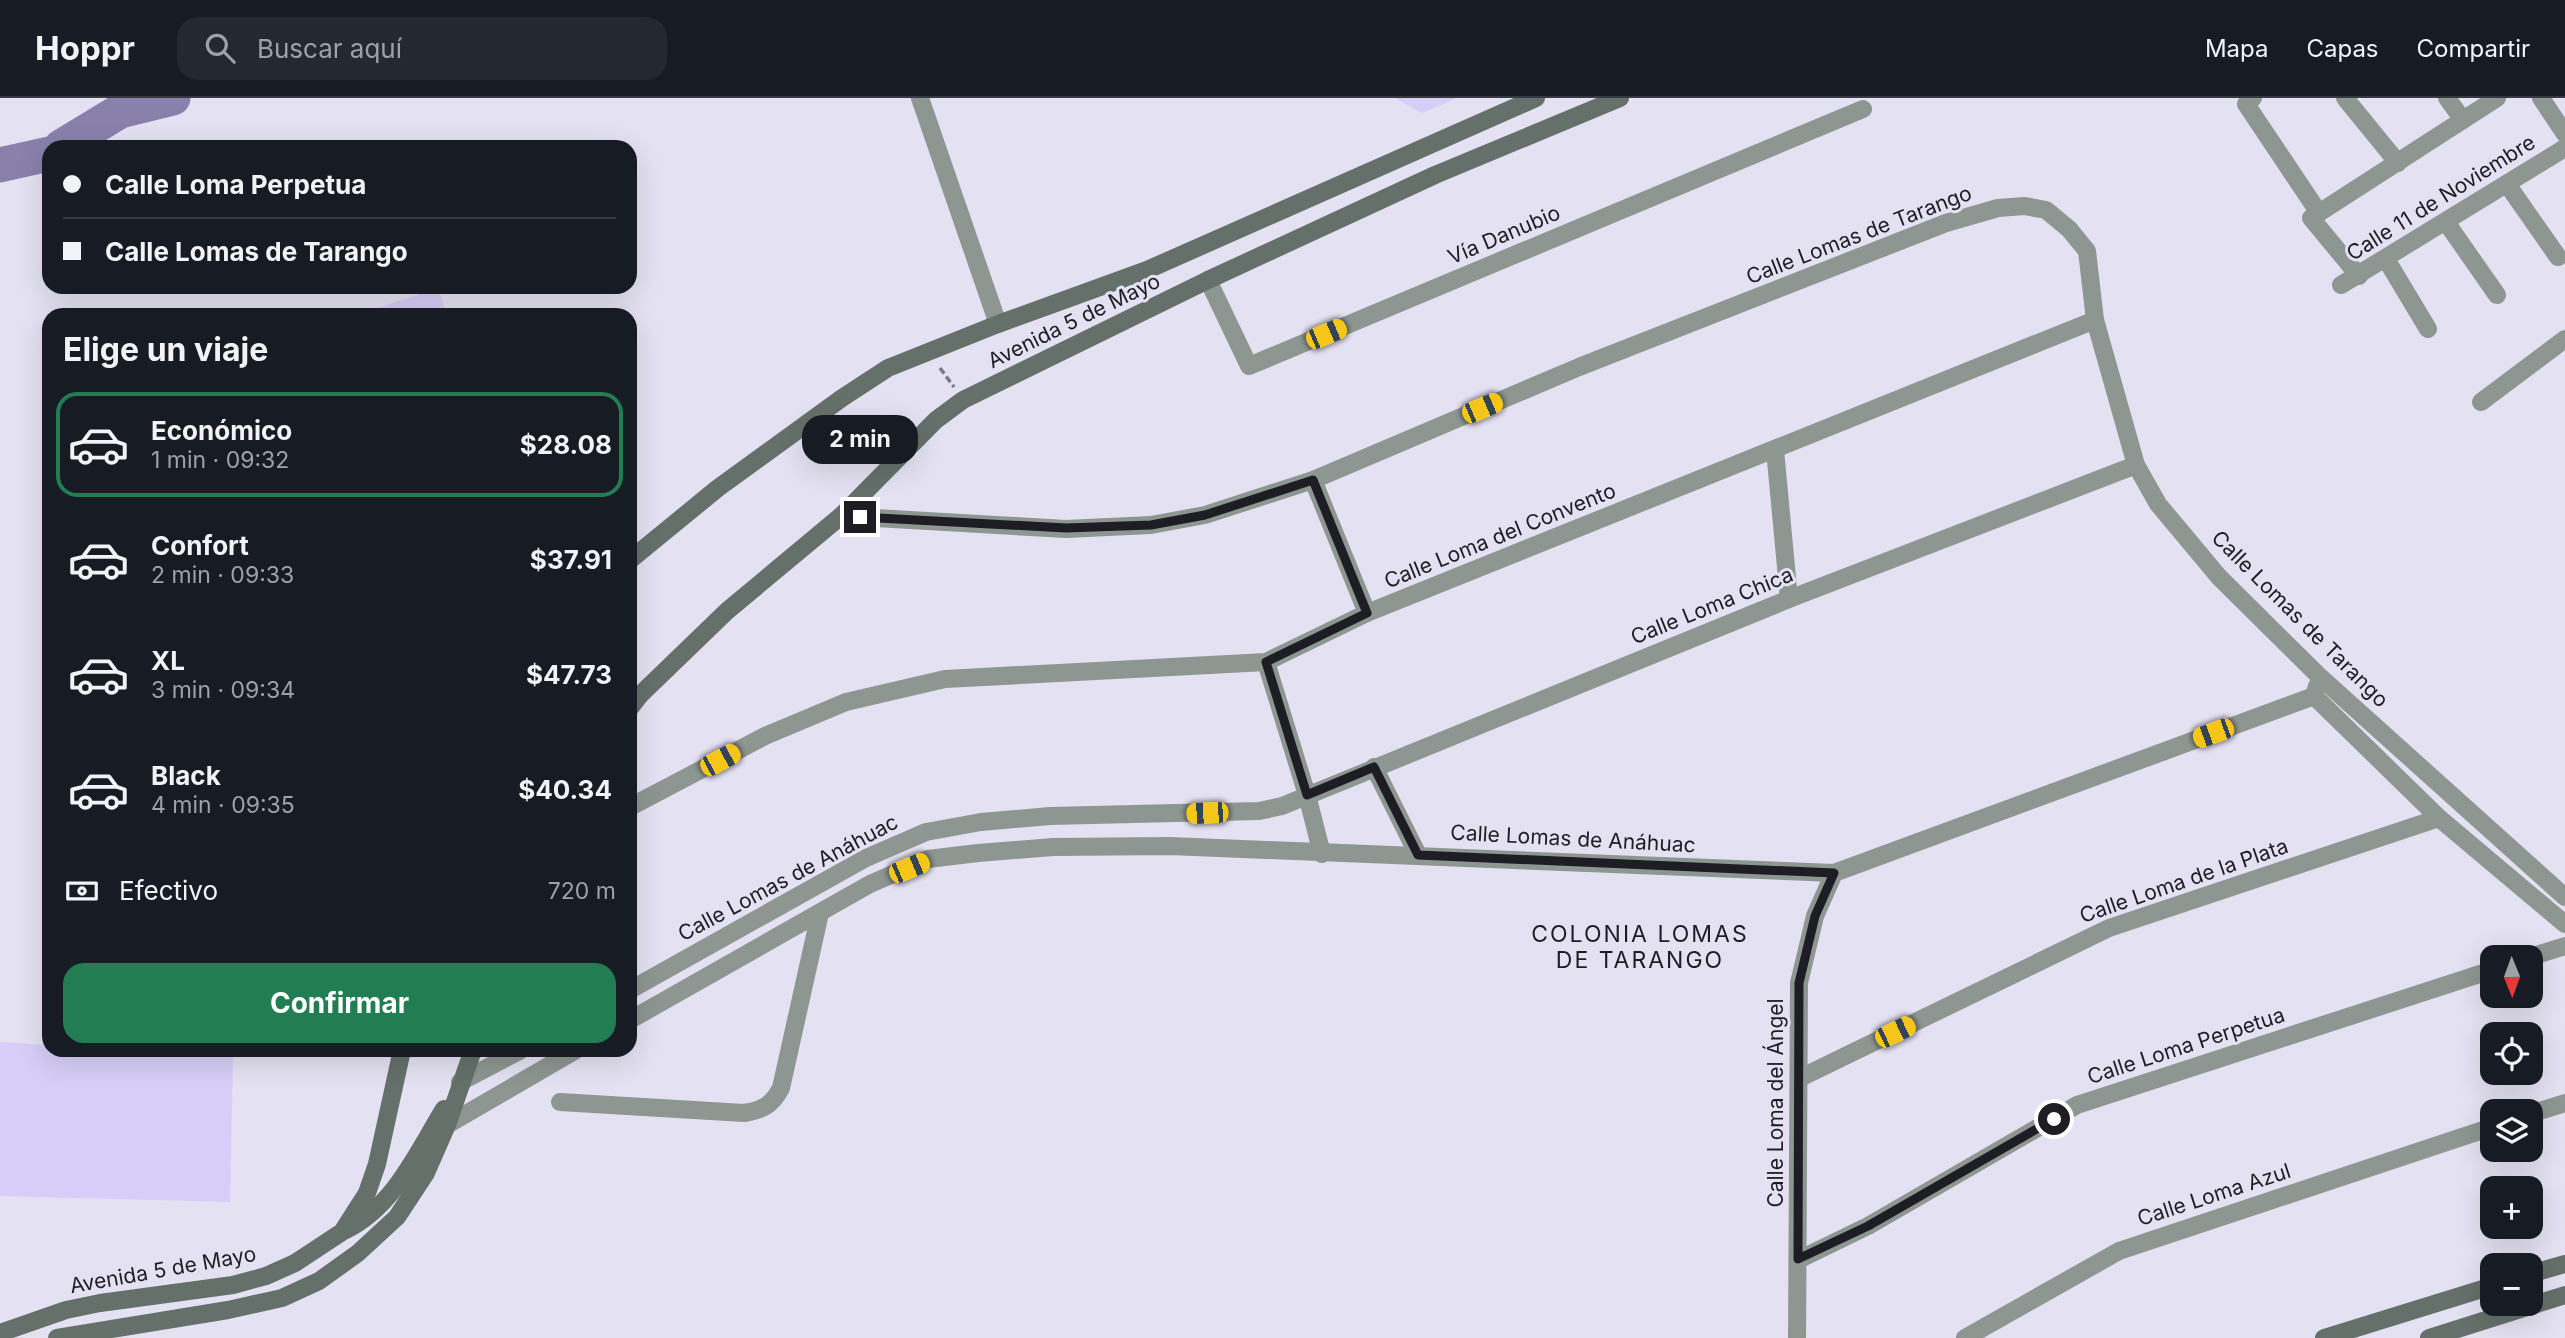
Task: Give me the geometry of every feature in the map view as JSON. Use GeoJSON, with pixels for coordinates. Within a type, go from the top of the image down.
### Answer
{"type":"FeatureCollection","features":[{"type":"Feature","properties":{"kind":"main road","name":"Avenida 5 de Mayo"},"geometry":{"type":"LineString","coordinates":[[637,554],[718,488],[888,368],[998,324],[1147,270],[1536,98]]}},
{"type":"Feature","properties":{"kind":"main road","name":"Avenida 5 de Mayo"},"geometry":{"type":"LineString","coordinates":[[637,699],[727,611],[841,516],[912,442],[963,400],[1208,280],[1435,175],[1620,98]]}},
{"type":"Feature","properties":{"kind":"main road","name":"Avenida 5 de Mayo"},"geometry":{"type":"LineString","coordinates":[[0,1333],[66,1310],[233,1285],[266,1276],[295,1263],[342,1232],[367,1193],[377,1164],[400,1057]]}},
{"type":"Feature","properties":{"kind":"main road"},"geometry":{"type":"LineString","coordinates":[[57,1338],[228,1310],[282,1298],[319,1281],[358,1253],[397,1217],[426,1173],[447,1125],[470,1057]]}},
{"type":"Feature","properties":{"kind":"main road"},"geometry":{"type":"LineString","coordinates":[[342,1232],[376,1209],[397,1186],[460,1082]]}},
{"type":"Feature","properties":{"kind":"main road"},"geometry":{"type":"LineString","coordinates":[[2543,1270],[2565,1264]]}},
{"type":"Feature","properties":{"kind":"main road"},"geometry":{"type":"LineString","coordinates":[[2324,1338],[2480,1290]]}},
{"type":"Feature","properties":{"kind":"main road"},"geometry":{"type":"LineString","coordinates":[[2429,1338],[2565,1295]]}},
{"type":"Feature","properties":{"kind":"street"},"geometry":{"type":"LineString","coordinates":[[920,98],[998,324]]}},
{"type":"Feature","properties":{"kind":"street"},"geometry":{"type":"LineString","coordinates":[[2345,98],[2398,163]]}},
{"type":"Feature","properties":{"kind":"street"},"geometry":{"type":"LineString","coordinates":[[2447,98],[2463,120]]}},
{"type":"Feature","properties":{"kind":"street"},"geometry":{"type":"LineString","coordinates":[[2315,216],[2497,98]]}},
{"type":"Feature","properties":{"kind":"street"},"geometry":{"type":"LineString","coordinates":[[2541,98],[2565,134]]}},
{"type":"Feature","properties":{"kind":"street"},"geometry":{"type":"LineString","coordinates":[[2249,101],[2315,216],[2359,276]]}},
{"type":"Feature","properties":{"kind":"street","name":"Vía Danubio"},"geometry":{"type":"LineString","coordinates":[[1208,280],[1249,366],[1863,109]]}},
{"type":"Feature","properties":{"kind":"street","name":"Calle 11 de Noviembre"},"geometry":{"type":"LineString","coordinates":[[2341,285],[2565,148]]}},
{"type":"Feature","properties":{"kind":"street"},"geometry":{"type":"LineString","coordinates":[[2507,184],[2558,257]]}},
{"type":"Feature","properties":{"kind":"street","name":"Calle Lomas de Tarango"},"geometry":{"type":"LineString","coordinates":[[841,516],[1066,528],[1151,525],[1205,515],[1313,480],[1579,367],[1946,223],[1998,208],[2025,206],[2046,210],[2069,229],[2087,251],[2095,320],[2136,465],[2158,504],[2219,576],[2319,676],[2565,897]]}},
{"type":"Feature","properties":{"kind":"street"},"geometry":{"type":"LineString","coordinates":[[2446,222],[2497,295]]}},
{"type":"Feature","properties":{"kind":"street"},"geometry":{"type":"LineString","coordinates":[[2386,259],[2428,329]]}},
{"type":"Feature","properties":{"kind":"street","name":"Calle Loma del Convento"},"geometry":{"type":"LineString","coordinates":[[637,803],[765,736],[846,702],[945,679],[1266,662],[1367,613],[2095,320]]}},
{"type":"Feature","properties":{"kind":"street"},"geometry":{"type":"LineString","coordinates":[[2481,402],[2565,339]]}},
{"type":"Feature","properties":{"kind":"street"},"geometry":{"type":"LineString","coordinates":[[1775,450],[1789,599]]}},
{"type":"Feature","properties":{"kind":"street","name":"Calle Loma Chica"},"geometry":{"type":"LineString","coordinates":[[1307,795],[1789,599],[2136,465]]}},
{"type":"Feature","properties":{"kind":"street"},"geometry":{"type":"LineString","coordinates":[[1313,480],[1367,613]]}},
{"type":"Feature","properties":{"kind":"street"},"geometry":{"type":"LineString","coordinates":[[1266,662],[1307,795],[1322,854]]}},
{"type":"Feature","properties":{"kind":"street"},"geometry":{"type":"LineString","coordinates":[[2319,676],[2315,696],[2439,818],[2565,924]]}},
{"type":"Feature","properties":{"kind":"street","name":"Calle Lomas de Anáhuac"},"geometry":{"type":"LineString","coordinates":[[637,1016],[870,884],[928,859],[1053,847],[1170,846],[1834,873],[2315,696]]}},
{"type":"Feature","properties":{"kind":"street"},"geometry":{"type":"LineString","coordinates":[[1374,767],[1418,855]]}},
{"type":"Feature","properties":{"kind":"street","name":"Calle Lomas de Anáhuac"},"geometry":{"type":"LineString","coordinates":[[637,986],[866,858],[926,832],[981,822],[1050,817],[1259,811],[1282,806],[1307,795]]}},
{"type":"Feature","properties":{"kind":"street","name":"Calle Loma de la Plata"},"geometry":{"type":"LineString","coordinates":[[1800,1078],[2109,928],[2439,818]]}},
{"type":"Feature","properties":{"kind":"street","name":"Calle Loma del Ángel"},"geometry":{"type":"LineString","coordinates":[[1797,1338],[1799,983],[1815,916],[1834,873]]}},
{"type":"Feature","properties":{"kind":"street"},"geometry":{"type":"LineString","coordinates":[[560,1102],[744,1113],[761,1110],[774,1102],[781,1088],[820,913]]}},
{"type":"Feature","properties":{"kind":"street"},"geometry":{"type":"LineString","coordinates":[[2543,953],[2565,946]]}},
{"type":"Feature","properties":{"kind":"street","name":"Calle Loma Perpetua"},"geometry":{"type":"LineString","coordinates":[[1798,1259],[1868,1226],[2077,1105],[2480,974]]}},
{"type":"Feature","properties":{"kind":"street"},"geometry":{"type":"LineString","coordinates":[[460,1082],[508,1057]]}},
{"type":"Feature","properties":{"kind":"street"},"geometry":{"type":"LineString","coordinates":[[447,1125],[564,1057]]}},
{"type":"Feature","properties":{"kind":"street"},"geometry":{"type":"LineString","coordinates":[[2543,1110],[2565,1103]]}},
{"type":"Feature","properties":{"kind":"street","name":"Calle Loma Azul"},"geometry":{"type":"LineString","coordinates":[[1965,1338],[2119,1251],[2480,1131]]}},
{"type":"Feature","properties":{"kind":"path"},"geometry":{"type":"LineString","coordinates":[[929,352],[963,400]]}},
{"type":"Feature","properties":{"kind":"shaded area"},"geometry":{"type":"Polygon","coordinates":[[[1395,98],[1457,98],[1422,113],[1395,98]]]}},
{"type":"Feature","properties":{"kind":"shaded area"},"geometry":{"type":"Polygon","coordinates":[[[420,294],[440,294],[445,308],[377,308],[420,294]]]}},
{"type":"Feature","properties":{"kind":"shaded area"},"geometry":{"type":"Polygon","coordinates":[[[0,1042],[42,1045],[42,1057],[233,1057],[230,1202],[0,1196],[0,1042]]]}},
{"type":"Feature","properties":{"kind":"waterway"},"geometry":{"type":"LineString","coordinates":[[72,140],[120,111],[173,98]]}},
{"type":"Feature","properties":{"kind":"waterway"},"geometry":{"type":"LineString","coordinates":[[0,165],[42,156]]}},
{"type":"Feature","properties":{"kind":"district","name":"COLONIA LOMAS DE TARANGO"},"geometry":{"type":"Point","coordinates":[1640,947]}},
{"type":"Feature","properties":{"kind":"route"},"geometry":{"type":"LineString","coordinates":[[860,517],[1066,528],[1151,525],[1205,515],[1313,480],[1367,613],[1266,662],[1307,795],[1374,767],[1418,855],[1834,873],[1815,916],[1799,983],[1798,1259],[1868,1226],[2054,1119]]}}]}
